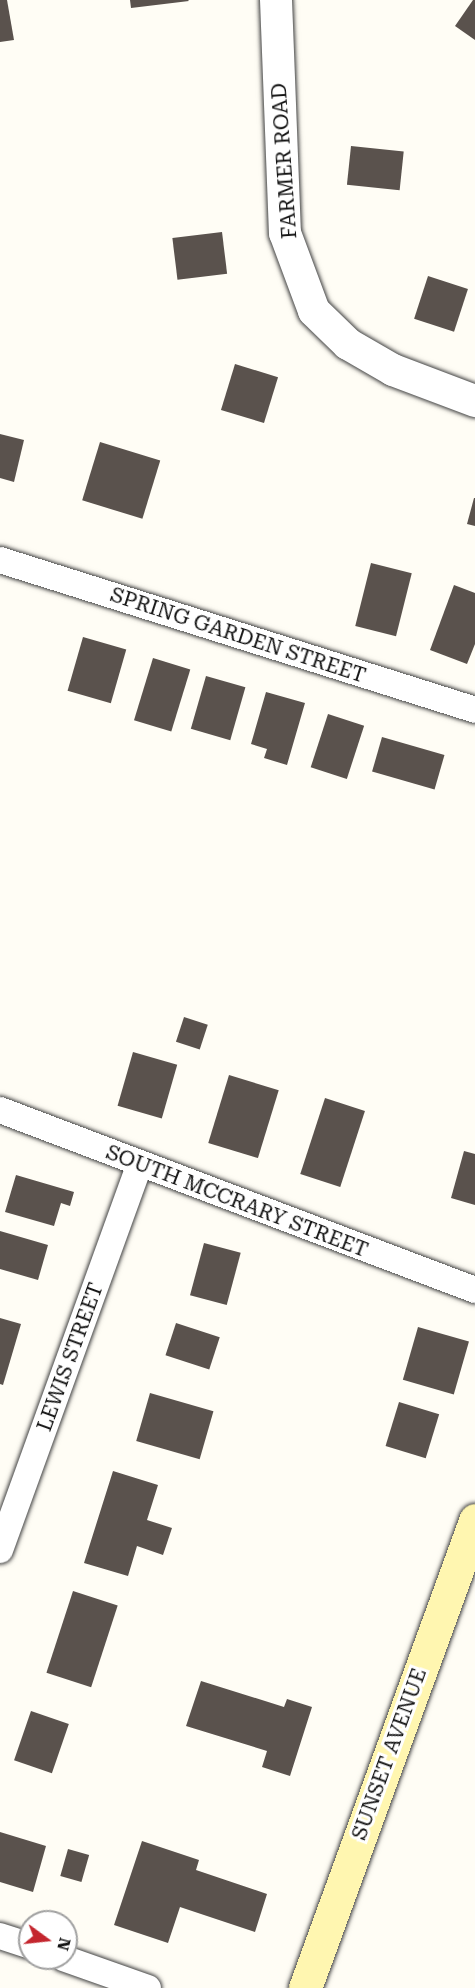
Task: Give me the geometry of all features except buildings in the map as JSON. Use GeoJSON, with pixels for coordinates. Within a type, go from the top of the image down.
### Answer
{"type":"FeatureCollection","features":[{"type":"Feature","properties":{"kind":"main road","name":"SUNSET AVENUE"},"geometry":{"type":"LineString","coordinates":[[304,1988],[475,1521]]}},
{"type":"Feature","properties":{"kind":"street","name":"FARMER ROAD"},"geometry":{"type":"LineString","coordinates":[[276,0],[285,233],[314,311],[348,344],[393,370],[475,401]]}},
{"type":"Feature","properties":{"kind":"street","name":"SPRING GARDEN STREET"},"geometry":{"type":"LineString","coordinates":[[0,560],[475,710]]}},
{"type":"Feature","properties":{"kind":"street","name":"SOUTH MCCRARY STREET"},"geometry":{"type":"LineString","coordinates":[[0,1110],[475,1290]]}},
{"type":"Feature","properties":{"kind":"street","name":"LEWIS STREET"},"geometry":{"type":"LineString","coordinates":[[0,1550],[140,1164]]}},
{"type":"Feature","properties":{"kind":"street"},"geometry":{"type":"LineString","coordinates":[[0,1936],[18,1942]]}},
{"type":"Feature","properties":{"kind":"street"},"geometry":{"type":"LineString","coordinates":[[78,1963],[148,1988]]}}]}
